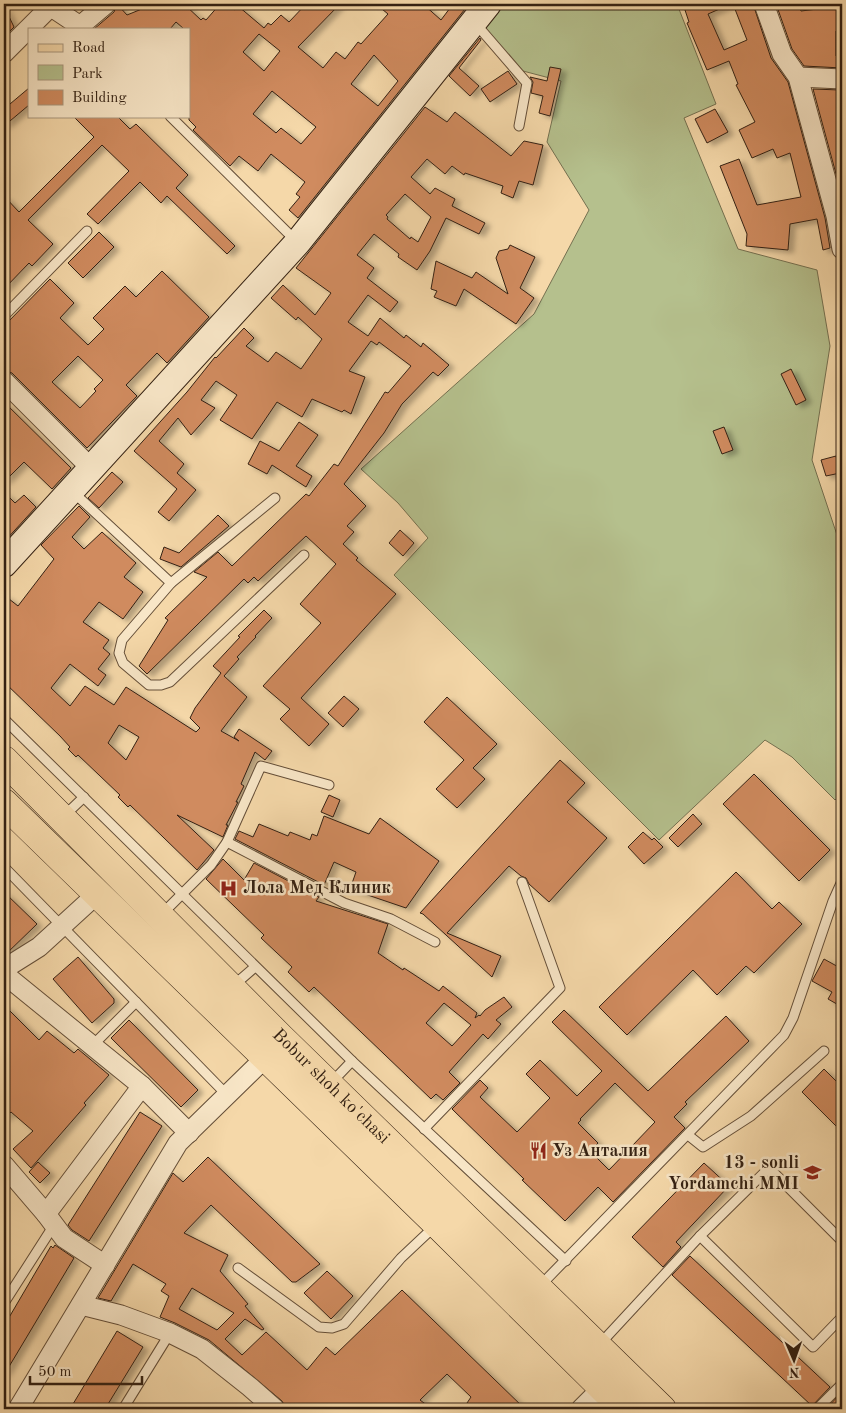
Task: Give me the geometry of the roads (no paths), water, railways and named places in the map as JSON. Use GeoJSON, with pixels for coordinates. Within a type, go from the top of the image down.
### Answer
{"type":"FeatureCollection","features":[{"type":"Feature","properties":{"kind":"main road","name":"Bobur shoh ko'chasi"},"geometry":{"type":"LineString","coordinates":[[4,760],[329,1085],[662,1409]]}},
{"type":"Feature","properties":{"kind":"main road","name":"Bobur shoh ko'chasi"},"geometry":{"type":"LineString","coordinates":[[4,803],[437,1224],[624,1409]]}},
{"type":"Feature","properties":{"kind":"street"},"geometry":{"type":"LineString","coordinates":[[4,53],[50,5],[81,28],[106,4]]}},
{"type":"Feature","properties":{"kind":"street"},"geometry":{"type":"LineString","coordinates":[[764,4],[782,54],[798,77],[836,216],[842,249]]}},
{"type":"Feature","properties":{"kind":"street"},"geometry":{"type":"LineString","coordinates":[[4,564],[298,242],[481,13]]}},
{"type":"Feature","properties":{"kind":"street"},"geometry":{"type":"LineString","coordinates":[[798,77],[842,79]]}},
{"type":"Feature","properties":{"kind":"street"},"geometry":{"type":"LineString","coordinates":[[4,381],[92,469]]}},
{"type":"Feature","properties":{"kind":"street"},"geometry":{"type":"LineString","coordinates":[[4,969],[39,947],[97,894]]}},
{"type":"Feature","properties":{"kind":"street"},"geometry":{"type":"LineString","coordinates":[[4,974],[142,1086],[189,1133]]}},
{"type":"Feature","properties":{"kind":"street"},"geometry":{"type":"LineString","coordinates":[[18,1409],[178,1144],[265,1058]]}},
{"type":"Feature","properties":{"kind":"street"},"geometry":{"type":"LineString","coordinates":[[50,1219],[142,1086]]}},
{"type":"Feature","properties":{"kind":"street"},"geometry":{"type":"LineString","coordinates":[[4,1166],[64,1238],[105,1265]]}},
{"type":"Feature","properties":{"kind":"street"},"geometry":{"type":"LineString","coordinates":[[81,1305],[121,1316],[170,1333],[202,1349],[250,1387],[271,1408]]}},
{"type":"Feature","properties":{"kind":"street"},"geometry":{"type":"LineString","coordinates":[[581,1409],[602,1388]]}},
{"type":"Feature","properties":{"kind":"lane"},"geometry":{"type":"LineString","coordinates":[[481,13],[527,84],[518,126]]}},
{"type":"Feature","properties":{"kind":"lane"},"geometry":{"type":"LineString","coordinates":[[172,118],[298,242]]}},
{"type":"Feature","properties":{"kind":"lane"},"geometry":{"type":"LineString","coordinates":[[4,316],[87,231]]}},
{"type":"Feature","properties":{"kind":"lane"},"geometry":{"type":"LineString","coordinates":[[72,491],[171,583]]}},
{"type":"Feature","properties":{"kind":"lane"},"geometry":{"type":"LineString","coordinates":[[275,498],[171,583],[122,640],[119,653],[123,663],[149,685],[161,685],[170,682],[304,555]]}},
{"type":"Feature","properties":{"kind":"lane"},"geometry":{"type":"LineString","coordinates":[[4,719],[352,1061],[566,1260]]}},
{"type":"Feature","properties":{"kind":"lane"},"geometry":{"type":"LineString","coordinates":[[160,916],[210,864],[227,842],[261,766],[329,785]]}},
{"type":"Feature","properties":{"kind":"lane"},"geometry":{"type":"LineString","coordinates":[[62,818],[84,797]]}},
{"type":"Feature","properties":{"kind":"lane"},"geometry":{"type":"LineString","coordinates":[[227,842],[344,903],[391,919],[434,942]]}},
{"type":"Feature","properties":{"kind":"lane"},"geometry":{"type":"LineString","coordinates":[[4,867],[227,1095]]}},
{"type":"Feature","properties":{"kind":"lane"},"geometry":{"type":"LineString","coordinates":[[537,1289],[784,1035],[793,1018],[833,901],[842,881]]}},
{"type":"Feature","properties":{"kind":"lane"},"geometry":{"type":"LineString","coordinates":[[424,1129],[560,988],[522,882]]}},
{"type":"Feature","properties":{"kind":"lane"},"geometry":{"type":"LineString","coordinates":[[231,987],[255,967]]}},
{"type":"Feature","properties":{"kind":"lane"},"geometry":{"type":"LineString","coordinates":[[92,1046],[136,1002]]}},
{"type":"Feature","properties":{"kind":"lane"},"geometry":{"type":"LineString","coordinates":[[688,1135],[703,1148],[751,1116],[824,1051]]}},
{"type":"Feature","properties":{"kind":"lane"},"geometry":{"type":"LineString","coordinates":[[329,1085],[352,1061]]}},
{"type":"Feature","properties":{"kind":"lane"},"geometry":{"type":"LineString","coordinates":[[597,1347],[700,1236],[769,1168],[842,1241]]}},
{"type":"Feature","properties":{"kind":"lane"},"geometry":{"type":"LineString","coordinates":[[4,1303],[50,1219]]}},
{"type":"Feature","properties":{"kind":"lane"},"geometry":{"type":"LineString","coordinates":[[238,1268],[320,1327],[332,1328],[344,1324],[401,1258],[437,1224]]}},
{"type":"Feature","properties":{"kind":"lane"},"geometry":{"type":"LineString","coordinates":[[700,1236],[813,1347],[842,1317]]}},
{"type":"Feature","properties":{"kind":"lane"},"geometry":{"type":"LineString","coordinates":[[123,1409],[170,1333]]}},
{"type":"Feature","properties":{"kind":"lane"},"geometry":{"type":"LineString","coordinates":[[817,1409],[842,1384]]}},
{"type":"Feature","properties":{"kind":"place","name":"Лола Мед Клиник"},"geometry":{"type":"Point","coordinates":[229,888]}},
{"type":"Feature","properties":{"kind":"place","name":"Уз Анталия"},"geometry":{"type":"Point","coordinates":[538,1151]}},
{"type":"Feature","properties":{"kind":"place","name":"13 - sonli Yordamchi MMI"},"geometry":{"type":"Point","coordinates":[813,1173]}}]}
